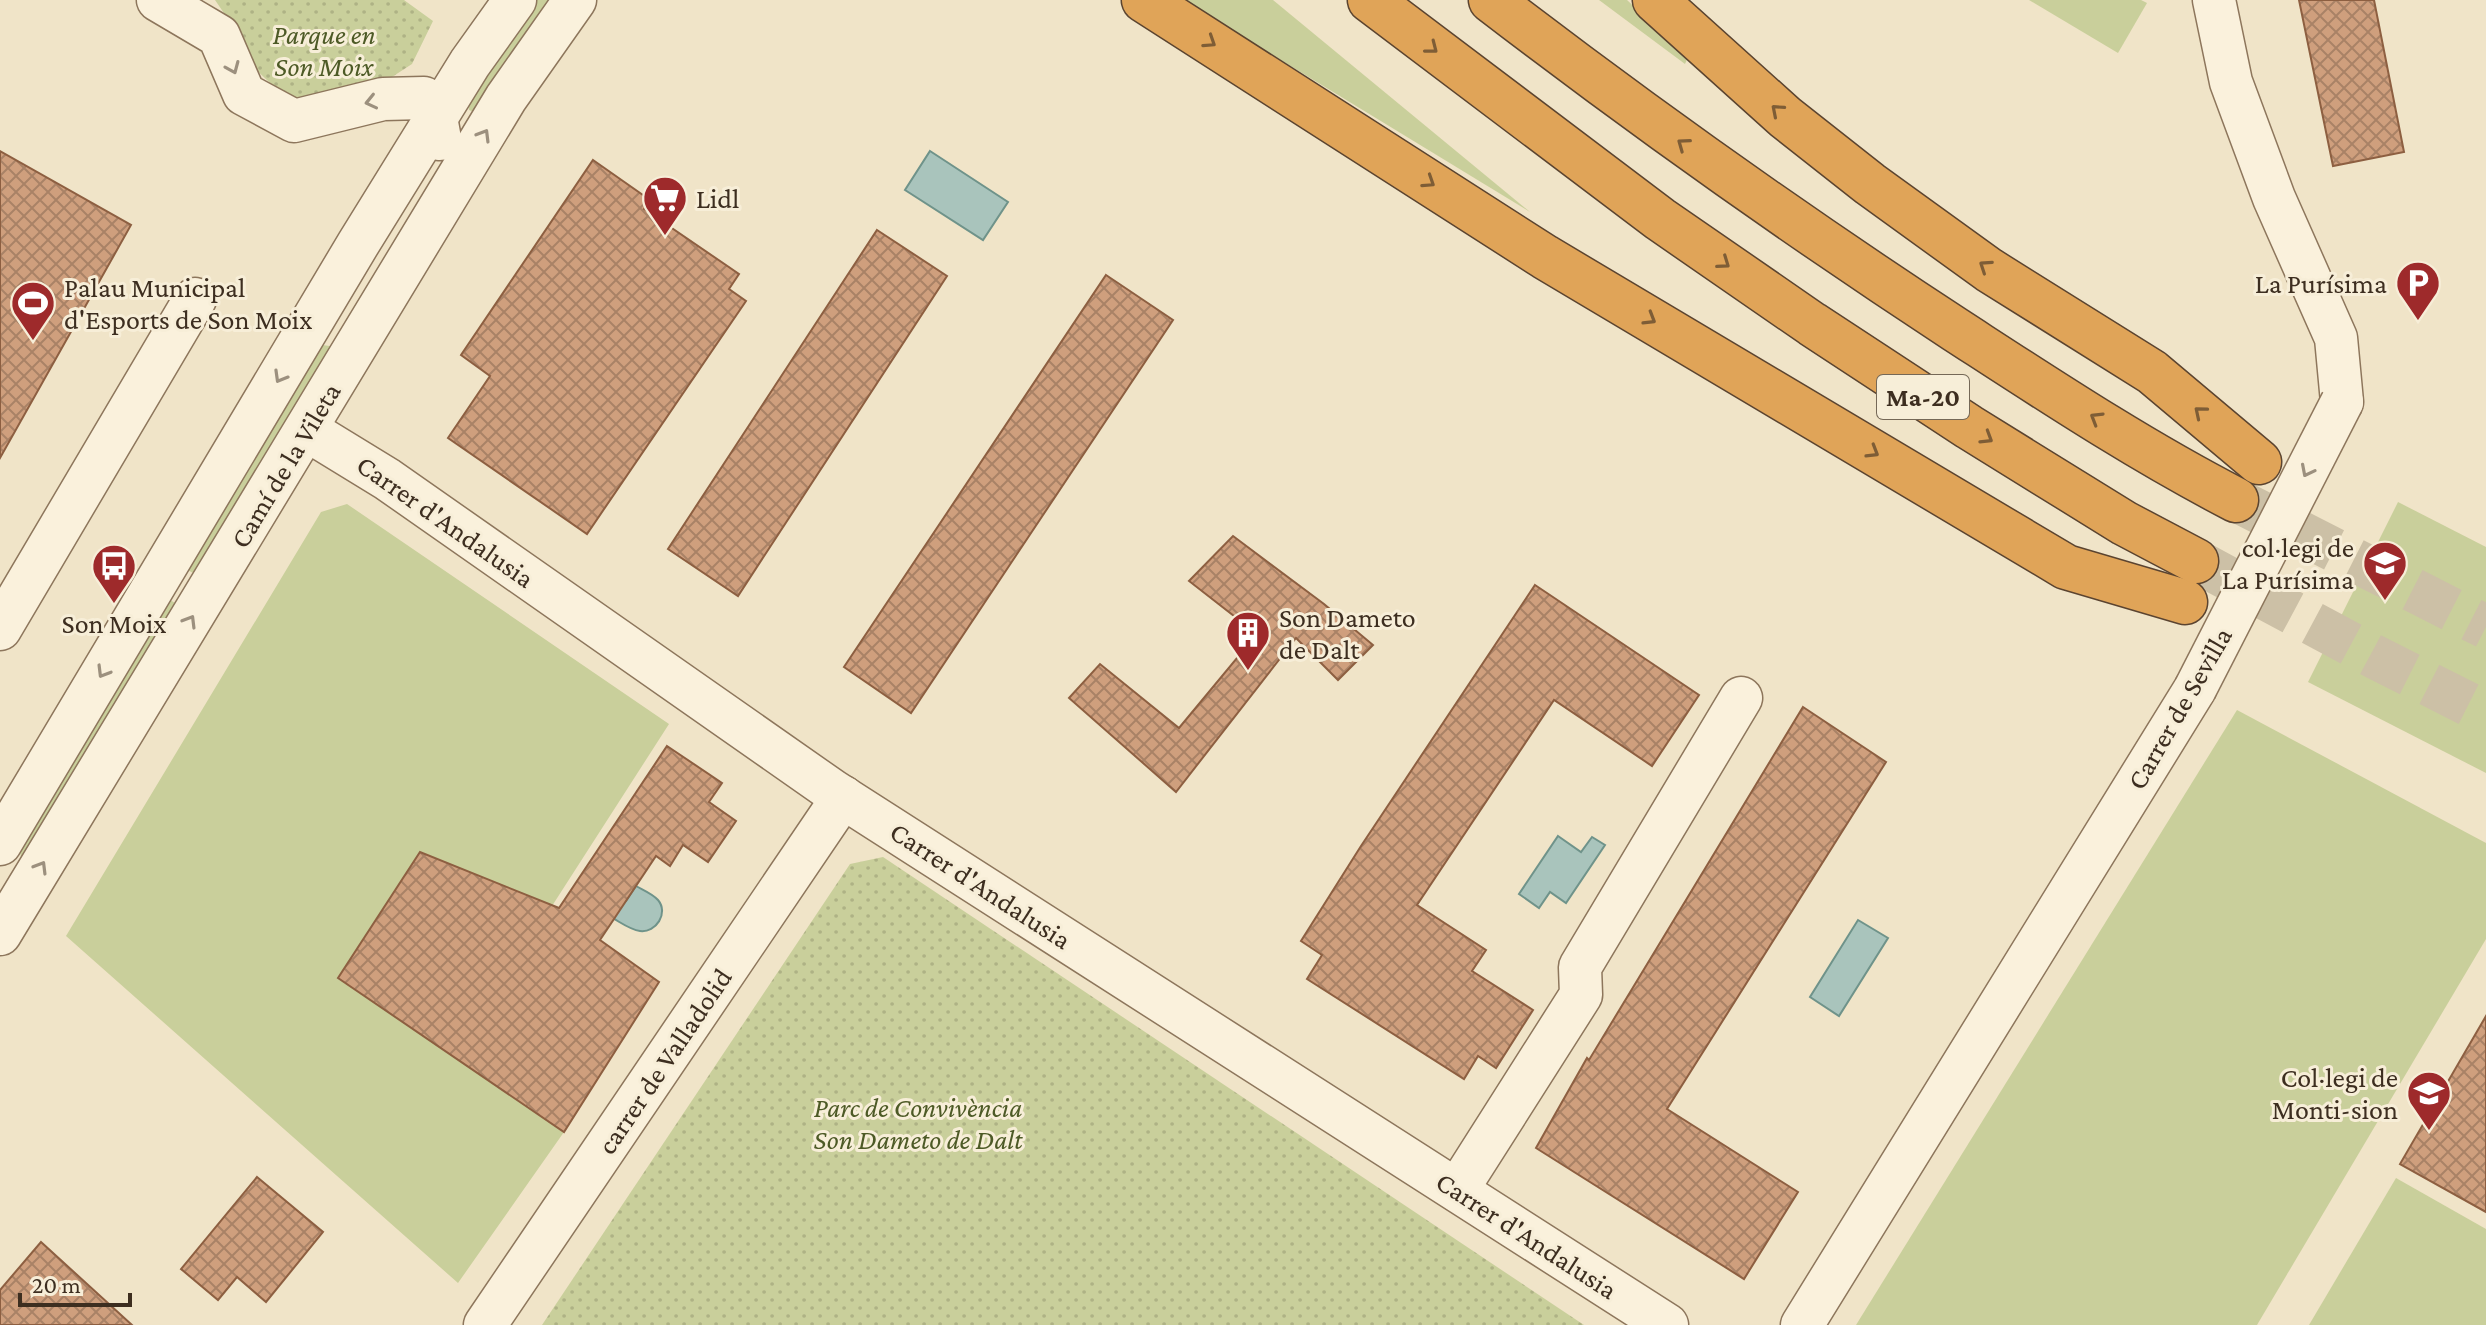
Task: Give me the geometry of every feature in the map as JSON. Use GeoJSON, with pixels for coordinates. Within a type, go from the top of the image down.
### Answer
{"type":"FeatureCollection","features":[{"type":"Feature","properties":{"kind":"highway","name":"Ma-20"},"geometry":{"type":"LineString","coordinates":[[1144,0],[1545,257],[2066,567],[2191,581],[2124,523],[1812,324],[1660,219],[1370,0]]}},
{"type":"Feature","properties":{"kind":"highway","name":"Ma-20"},"geometry":{"type":"LineString","coordinates":[[1491,0],[1710,164],[1862,268],[2042,385],[2236,500]]}},
{"type":"Feature","properties":{"kind":"highway"},"geometry":{"type":"LineString","coordinates":[[1655,0],[1785,117],[1870,184],[1989,270],[2152,372],[2259,462]]}},
{"type":"Feature","properties":{"kind":"street"},"geometry":{"type":"LineString","coordinates":[[158,0],[219,36],[244,94],[294,121],[383,99],[426,108],[442,148],[439,161],[361,289],[355,349]]}},
{"type":"Feature","properties":{"kind":"street","name":"Camí de la Vileta"},"geometry":{"type":"LineString","coordinates":[[0,844],[426,108],[470,63],[515,0]]}},
{"type":"Feature","properties":{"kind":"street","name":"Camí de la Vileta"},"geometry":{"type":"LineString","coordinates":[[4,923],[307,430],[506,98],[575,0]]}},
{"type":"Feature","properties":{"kind":"street","name":"Carrer de Sevilla"},"geometry":{"type":"LineString","coordinates":[[1802,1325],[2195,689],[2342,402],[2336,338],[2274,198],[2231,82],[2214,0]]}},
{"type":"Feature","properties":{"kind":"street"},"geometry":{"type":"LineString","coordinates":[[0,629],[195,299]]}},
{"type":"Feature","properties":{"kind":"street","name":"Carrer d'Andalusia"},"geometry":{"type":"LineString","coordinates":[[307,430],[387,479],[843,797],[1667,1325]]}},
{"type":"Feature","properties":{"kind":"street"},"geometry":{"type":"LineString","coordinates":[[1457,1190],[1581,995],[1580,967],[1741,698]]}},
{"type":"Feature","properties":{"kind":"street","name":"carrer de Valladolid"},"geometry":{"type":"LineString","coordinates":[[485,1325],[843,797]]}},
{"type":"Feature","properties":{"kind":"green space","name":"Parque en Son Moix"},"geometry":{"type":"Polygon","coordinates":[[[215,0],[404,0],[433,21],[412,64],[375,88],[331,100],[287,99],[249,63],[228,19],[215,0]]]}},
{"type":"Feature","properties":{"kind":"green space"},"geometry":{"type":"Polygon","coordinates":[[[536,0],[555,0],[474,112],[469,110],[468,100],[536,0]]]}},
{"type":"Feature","properties":{"kind":"green space"},"geometry":{"type":"Polygon","coordinates":[[[1182,0],[1273,0],[1530,212],[1182,0]]]}},
{"type":"Feature","properties":{"kind":"green space"},"geometry":{"type":"Polygon","coordinates":[[[1599,0],[1627,0],[1688,57],[1685,64],[1599,0]]]}},
{"type":"Feature","properties":{"kind":"green space"},"geometry":{"type":"Polygon","coordinates":[[[2029,0],[2141,0],[2147,3],[2118,53],[2029,0]]]}},
{"type":"Feature","properties":{"kind":"green space"},"geometry":{"type":"Polygon","coordinates":[[[322,345],[330,346],[331,351],[197,575],[182,567],[316,349],[322,345]]]}},
{"type":"Feature","properties":{"kind":"green space"},"geometry":{"type":"Polygon","coordinates":[[[2398,502],[2486,547],[2486,773],[2308,682],[2398,502]]]}},
{"type":"Feature","properties":{"kind":"green space"},"geometry":{"type":"Polygon","coordinates":[[[347,504],[669,724],[552,906],[338,978],[564,1132],[458,1283],[66,936],[321,512],[347,504]]]}},
{"type":"Feature","properties":{"kind":"green space"},"geometry":{"type":"Polygon","coordinates":[[[165,597],[180,606],[32,854],[21,858],[19,844],[165,597]]]}},
{"type":"Feature","properties":{"kind":"green space"},"geometry":{"type":"Polygon","coordinates":[[[2237,710],[2486,843],[2486,939],[2257,1325],[1856,1325],[2237,710]]]}},
{"type":"Feature","properties":{"kind":"green space","name":"Parc de Convivència Son Dameto de Dalt"},"geometry":{"type":"Polygon","coordinates":[[[883,857],[1584,1325],[542,1325],[850,864],[883,857]]]}},
{"type":"Feature","properties":{"kind":"green space"},"geometry":{"type":"Polygon","coordinates":[[[2396,1178],[2486,1229],[2486,1325],[2309,1325],[2396,1178]]]}},
{"type":"Feature","properties":{"kind":"water"},"geometry":{"type":"Polygon","coordinates":[[[930,151],[1008,202],[983,240],[905,190],[930,151]]]}},
{"type":"Feature","properties":{"kind":"water"},"geometry":{"type":"Polygon","coordinates":[[[1558,836],[1581,852],[1592,837],[1605,845],[1566,903],[1550,892],[1539,908],[1519,894],[1558,836]]]}},
{"type":"Feature","properties":{"kind":"water"},"geometry":{"type":"Polygon","coordinates":[[[636,886],[661,905],[659,921],[646,931],[627,926],[584,898],[626,901],[636,886]]]}},
{"type":"Feature","properties":{"kind":"water"},"geometry":{"type":"Polygon","coordinates":[[[1858,920],[1888,938],[1839,1016],[1810,997],[1858,920]]]}},
{"type":"Feature","properties":{"kind":"building"},"geometry":{"type":"Polygon","coordinates":[[[2299,0],[2374,0],[2404,152],[2333,166],[2299,0]]]}},
{"type":"Feature","properties":{"kind":"building","name":"Palau Municipal d'Esports de Son Moix"},"geometry":{"type":"Polygon","coordinates":[[[0,151],[131,225],[0,458],[0,151]]]}},
{"type":"Feature","properties":{"kind":"building"},"geometry":{"type":"Polygon","coordinates":[[[593,160],[650,200],[644,209],[739,274],[729,289],[746,301],[587,534],[448,438],[490,376],[461,355],[593,160]]]}},
{"type":"Feature","properties":{"kind":"building"},"geometry":{"type":"Polygon","coordinates":[[[877,230],[947,276],[738,596],[668,549],[877,230]]]}},
{"type":"Feature","properties":{"kind":"building"},"geometry":{"type":"Polygon","coordinates":[[[1106,275],[1173,320],[911,713],[844,667],[1106,275]]]}},
{"type":"Feature","properties":{"kind":"building","name":"Son Dameto de Dalt"},"geometry":{"type":"Polygon","coordinates":[[[1233,536],[1373,645],[1338,680],[1296,638],[1176,792],[1069,698],[1100,664],[1179,728],[1257,634],[1189,581],[1233,536]]]}},
{"type":"Feature","properties":{"kind":"building"},"geometry":{"type":"Polygon","coordinates":[[[1535,585],[1699,695],[1652,766],[1554,700],[1417,905],[1486,950],[1472,971],[1533,1010],[1496,1068],[1478,1056],[1464,1079],[1307,979],[1322,955],[1301,941],[1535,585]]]}},
{"type":"Feature","properties":{"kind":"building"},"geometry":{"type":"Polygon","coordinates":[[[1803,707],[1886,762],[1667,1109],[1798,1192],[1744,1279],[1536,1148],[1587,1058],[1589,1060],[1803,707]]]}},
{"type":"Feature","properties":{"kind":"building"},"geometry":{"type":"Polygon","coordinates":[[[667,746],[722,783],[709,802],[736,821],[708,862],[683,845],[670,866],[656,856],[600,940],[659,982],[564,1132],[338,978],[420,852],[559,908],[667,746]]]}},
{"type":"Feature","properties":{"kind":"building"},"geometry":{"type":"Polygon","coordinates":[[[2486,1016],[2486,1212],[2400,1164],[2486,1016]]]}},
{"type":"Feature","properties":{"kind":"building"},"geometry":{"type":"Polygon","coordinates":[[[257,1177],[323,1232],[266,1302],[237,1277],[218,1300],[181,1269],[257,1177]]]}},
{"type":"Feature","properties":{"kind":"building"},"geometry":{"type":"Polygon","coordinates":[[[41,1242],[132,1325],[0,1325],[0,1290],[41,1242]]]}},
{"type":"Feature","properties":{"kind":"tunnel"},"geometry":{"type":"LineString","coordinates":[[2236,500],[2486,627]]}},
{"type":"Feature","properties":{"kind":"tunnel"},"geometry":{"type":"LineString","coordinates":[[2196,561],[2486,713]]}},
{"type":"Feature","properties":{"kind":"place","name":"Lidl"},"geometry":{"type":"Point","coordinates":[665,237]}},
{"type":"Feature","properties":{"kind":"place","name":"La Purísima"},"geometry":{"type":"Point","coordinates":[2418,322]}},
{"type":"Feature","properties":{"kind":"place","name":"Palau Municipal d'Esports de Son Moix"},"geometry":{"type":"Point","coordinates":[33,342]}},
{"type":"Feature","properties":{"kind":"place","name":"col·legi de La Purísima"},"geometry":{"type":"Point","coordinates":[2385,602]}},
{"type":"Feature","properties":{"kind":"place","name":"Son Moix"},"geometry":{"type":"Point","coordinates":[114,605]}},
{"type":"Feature","properties":{"kind":"place","name":"Son Dameto de Dalt"},"geometry":{"type":"Point","coordinates":[1248,672]}},
{"type":"Feature","properties":{"kind":"place","name":"Col·legi de Monti-sion"},"geometry":{"type":"Point","coordinates":[2429,1132]}}]}
